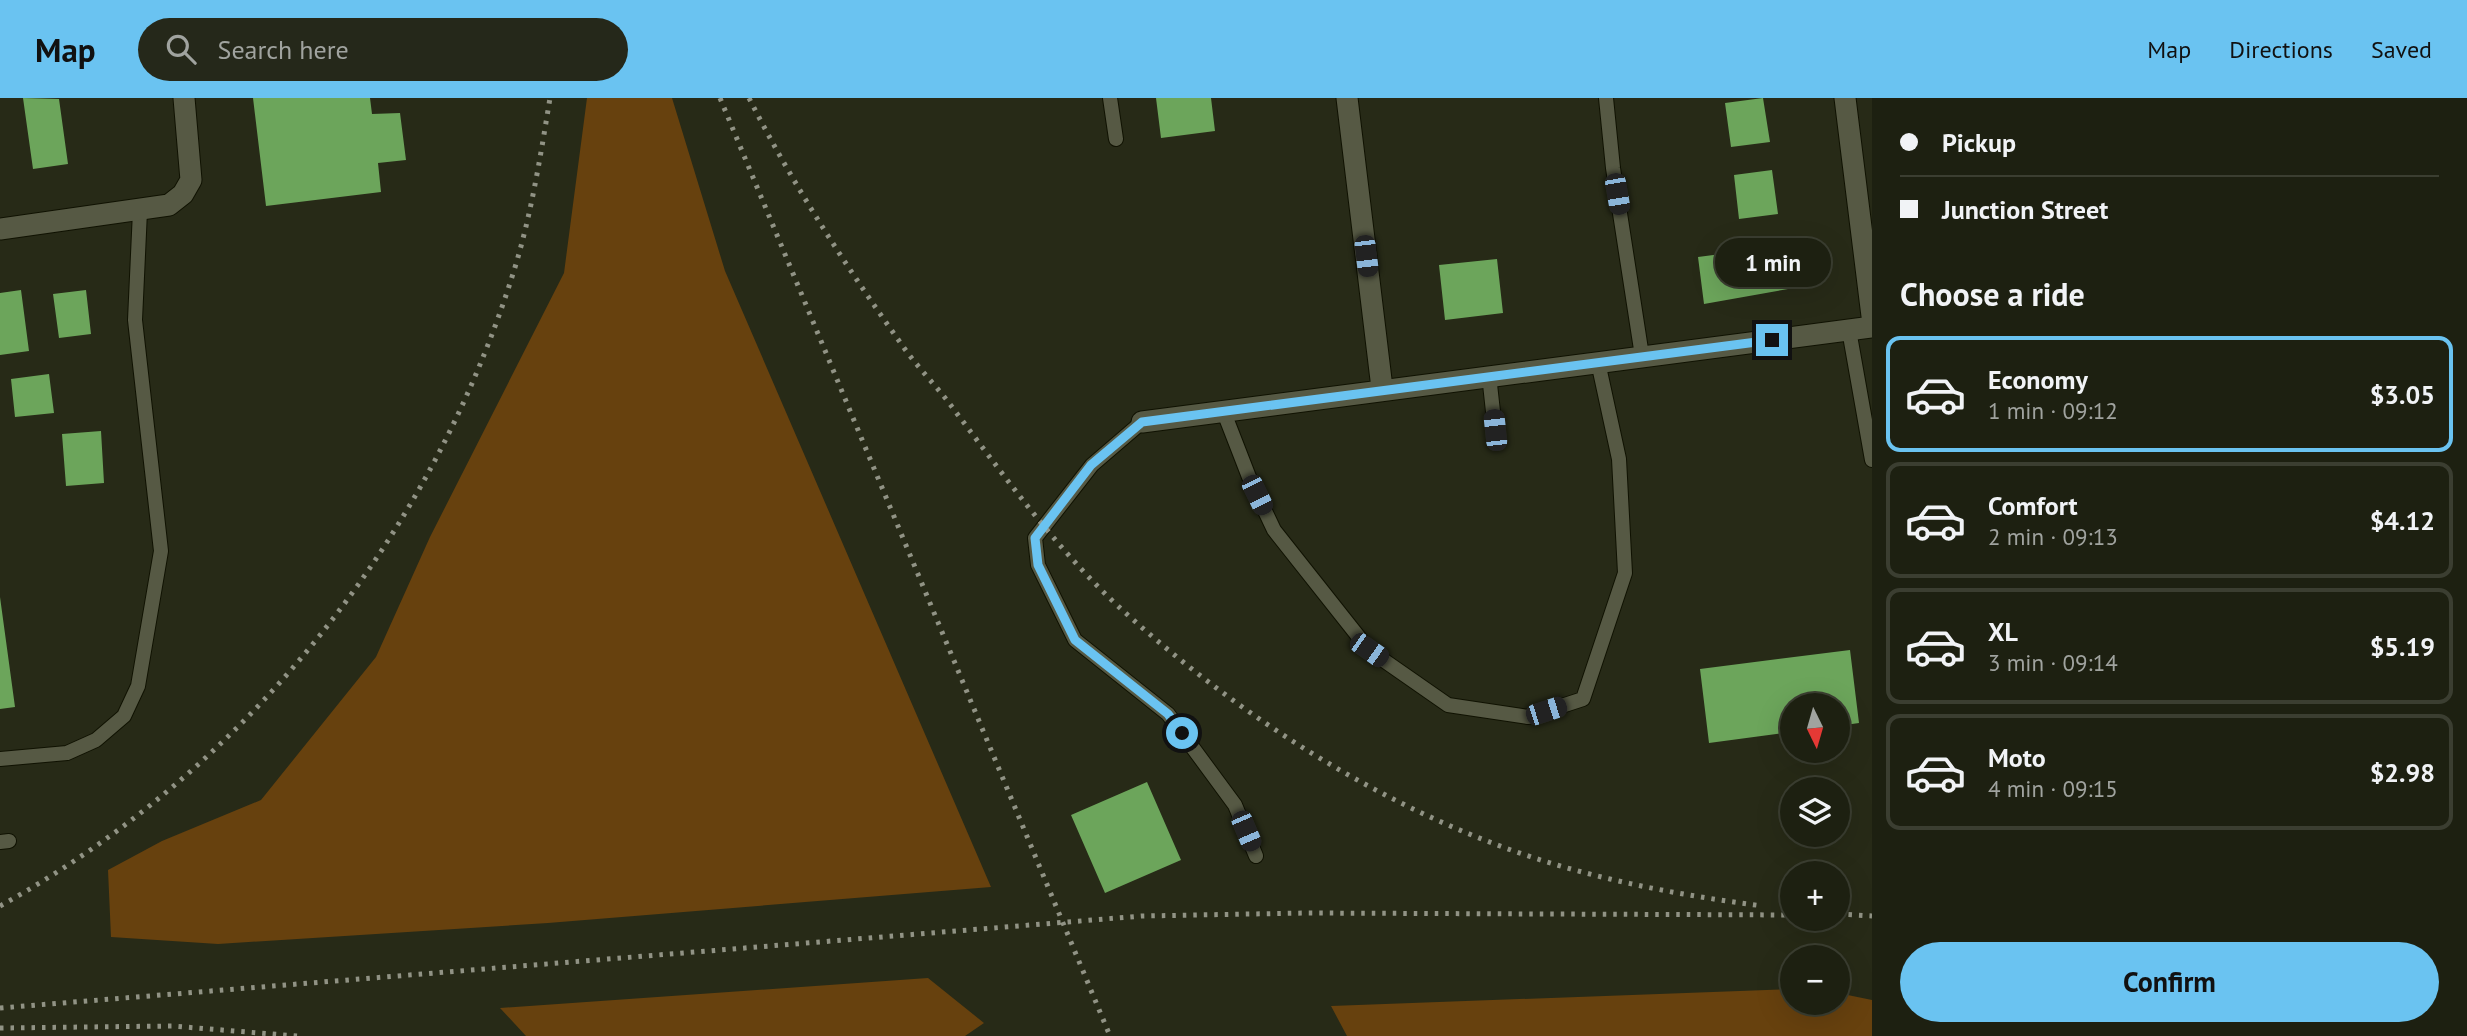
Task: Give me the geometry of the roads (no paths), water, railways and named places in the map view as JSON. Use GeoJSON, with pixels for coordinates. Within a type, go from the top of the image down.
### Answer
{"type":"FeatureCollection","features":[{"type":"Feature","properties":{"kind":"street"},"geometry":{"type":"LineString","coordinates":[[0,229],[169,205],[183,194],[191,180],[192,166],[184,98]]}},
{"type":"Feature","properties":{"kind":"street"},"geometry":{"type":"LineString","coordinates":[[1347,98],[1382,388]]}},
{"type":"Feature","properties":{"kind":"street"},"geometry":{"type":"LineString","coordinates":[[1845,98],[1872,316]]}},
{"type":"Feature","properties":{"kind":"street"},"geometry":{"type":"LineString","coordinates":[[1142,422],[1382,388],[1872,327]]}},
{"type":"Feature","properties":{"kind":"lane"},"geometry":{"type":"LineString","coordinates":[[1110,98],[1116,139]]}},
{"type":"Feature","properties":{"kind":"lane"},"geometry":{"type":"LineString","coordinates":[[1606,98],[1613,168],[1642,356]]}},
{"type":"Feature","properties":{"kind":"lane"},"geometry":{"type":"LineString","coordinates":[[0,759],[67,753],[96,740],[124,716],[138,686],[161,551],[135,320],[140,211]]}},
{"type":"Feature","properties":{"kind":"lane"},"geometry":{"type":"LineString","coordinates":[[1849,330],[1872,460]]}},
{"type":"Feature","properties":{"kind":"lane"},"geometry":{"type":"LineString","coordinates":[[1223,410],[1248,477],[1274,530],[1369,650],[1448,705],[1528,717],[1583,699],[1625,573],[1619,459],[1598,362]]}},
{"type":"Feature","properties":{"kind":"lane"},"geometry":{"type":"LineString","coordinates":[[1489,375],[1495,430]]}},
{"type":"Feature","properties":{"kind":"lane"},"geometry":{"type":"LineString","coordinates":[[1142,422],[1091,465],[1035,538],[1038,565],[1075,640],[1168,714],[1235,806],[1256,856]]}},
{"type":"Feature","properties":{"kind":"railway"},"geometry":{"type":"LineString","coordinates":[[0,906],[90,850],[174,786],[251,714],[320,635],[382,550],[436,459],[480,363],[522,244],[550,98]]}},
{"type":"Feature","properties":{"kind":"railway"},"geometry":{"type":"LineString","coordinates":[[720,98],[1110,1036]]}},
{"type":"Feature","properties":{"kind":"railway"},"geometry":{"type":"LineString","coordinates":[[749,98],[823,228],[907,352],[1079,567],[1104,593],[1172,653],[1262,721],[1310,752],[1358,780],[1459,830],[1511,850],[1604,878],[1699,897],[1763,906]]}},
{"type":"Feature","properties":{"kind":"railway"},"geometry":{"type":"LineString","coordinates":[[0,1008],[1142,916],[1306,913],[1780,915]]}},
{"type":"Feature","properties":{"kind":"railway"},"geometry":{"type":"LineString","coordinates":[[1850,915],[1872,916]]}},
{"type":"Feature","properties":{"kind":"railway"},"geometry":{"type":"LineString","coordinates":[[0,1028],[172,1026],[297,1036]]}}]}
